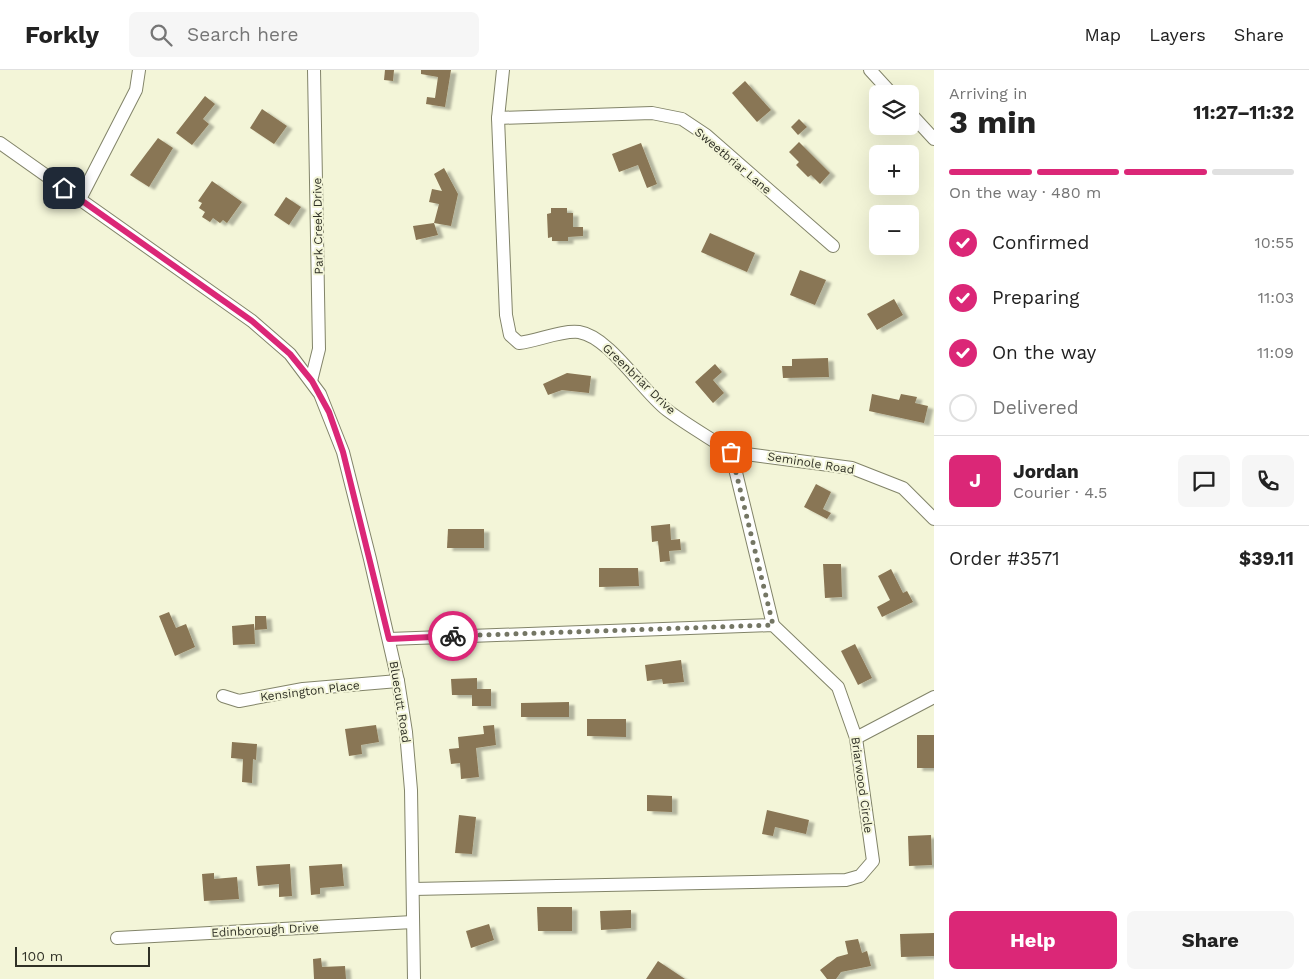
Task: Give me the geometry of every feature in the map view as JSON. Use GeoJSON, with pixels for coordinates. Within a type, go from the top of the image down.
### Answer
{"type":"FeatureCollection","features":[{"type":"Feature","properties":{"kind":"street"},"geometry":{"type":"LineString","coordinates":[[80,199],[136,90],[139,70]]}},
{"type":"Feature","properties":{"kind":"street","name":"Park Creek Drive"},"geometry":{"type":"LineString","coordinates":[[312,381],[320,349],[314,70]]}},
{"type":"Feature","properties":{"kind":"street","name":"Greenbriar Drive"},"geometry":{"type":"LineString","coordinates":[[503,70],[498,118],[506,315],[510,334],[519,343],[538,341],[562,332],[580,332],[601,342],[666,409],[731,452]]}},
{"type":"Feature","properties":{"kind":"street"},"geometry":{"type":"LineString","coordinates":[[870,70],[884,85]]}},
{"type":"Feature","properties":{"kind":"street","name":"Sweetbriar Lane"},"geometry":{"type":"LineString","coordinates":[[498,118],[652,113],[682,119],[706,135],[833,246]]}},
{"type":"Feature","properties":{"kind":"street"},"geometry":{"type":"LineString","coordinates":[[919,123],[934,139]]}},
{"type":"Feature","properties":{"kind":"street","name":"Bluecutt Road"},"geometry":{"type":"LineString","coordinates":[[0,143],[252,321],[290,354],[312,381],[329,412],[343,452],[389,639],[406,732],[411,790],[414,979]]}},
{"type":"Feature","properties":{"kind":"street"},"geometry":{"type":"LineString","coordinates":[[389,639],[773,625],[731,452]]}},
{"type":"Feature","properties":{"kind":"street","name":"Seminole Road"},"geometry":{"type":"LineString","coordinates":[[731,452],[852,468],[903,488],[934,519]]}},
{"type":"Feature","properties":{"kind":"street","name":"Briarwood Circle"},"geometry":{"type":"LineString","coordinates":[[413,889],[846,880],[860,876],[873,860],[856,738],[838,687],[773,625]]}},
{"type":"Feature","properties":{"kind":"street","name":"Kensington Place"},"geometry":{"type":"LineString","coordinates":[[223,696],[238,701],[303,689],[398,681]]}},
{"type":"Feature","properties":{"kind":"street"},"geometry":{"type":"LineString","coordinates":[[856,738],[934,697]]}},
{"type":"Feature","properties":{"kind":"street","name":"Edinborough Drive"},"geometry":{"type":"LineString","coordinates":[[117,938],[413,922]]}},
{"type":"Feature","properties":{"kind":"building"},"geometry":{"type":"Polygon","coordinates":[[[385,70],[394,70],[393,81],[384,80],[385,70]]]}},
{"type":"Feature","properties":{"kind":"building"},"geometry":{"type":"Polygon","coordinates":[[[421,70],[451,70],[445,107],[426,104],[427,97],[435,98],[438,77],[421,74],[421,70]]]}},
{"type":"Feature","properties":{"kind":"building"},"geometry":{"type":"Polygon","coordinates":[[[745,81],[771,110],[757,122],[732,93],[745,81]]]}},
{"type":"Feature","properties":{"kind":"building"},"geometry":{"type":"Polygon","coordinates":[[[205,96],[215,104],[203,119],[209,124],[192,145],[176,133],[205,96]]]}},
{"type":"Feature","properties":{"kind":"building"},"geometry":{"type":"Polygon","coordinates":[[[262,109],[287,126],[274,144],[250,128],[262,109]]]}},
{"type":"Feature","properties":{"kind":"building"},"geometry":{"type":"Polygon","coordinates":[[[799,119],[807,127],[798,135],[791,127],[799,119]]]}},
{"type":"Feature","properties":{"kind":"building"},"geometry":{"type":"Polygon","coordinates":[[[158,138],[173,148],[149,187],[130,175],[158,138]]]}},
{"type":"Feature","properties":{"kind":"building"},"geometry":{"type":"Polygon","coordinates":[[[799,142],[830,173],[820,184],[811,175],[808,177],[796,165],[799,162],[789,152],[799,142]]]}},
{"type":"Feature","properties":{"kind":"building"},"geometry":{"type":"Polygon","coordinates":[[[641,143],[657,184],[647,188],[638,165],[619,172],[612,154],[641,143]]]}},
{"type":"Feature","properties":{"kind":"building"},"geometry":{"type":"Polygon","coordinates":[[[444,168],[458,194],[451,226],[434,223],[439,204],[429,202],[432,189],[442,191],[434,174],[444,168]]]}},
{"type":"Feature","properties":{"kind":"building"},"geometry":{"type":"Polygon","coordinates":[[[212,181],[242,202],[227,223],[223,220],[220,223],[213,218],[210,222],[202,217],[205,212],[199,208],[202,203],[198,201],[212,181]]]}},
{"type":"Feature","properties":{"kind":"building"},"geometry":{"type":"Polygon","coordinates":[[[286,197],[301,207],[289,225],[274,215],[286,197]]]}},
{"type":"Feature","properties":{"kind":"building"},"geometry":{"type":"Polygon","coordinates":[[[551,208],[567,208],[567,213],[573,213],[573,227],[583,227],[583,236],[568,237],[568,241],[552,241],[552,237],[548,238],[547,214],[551,213],[551,208]]]}},
{"type":"Feature","properties":{"kind":"building"},"geometry":{"type":"Polygon","coordinates":[[[434,223],[438,235],[416,240],[413,226],[434,223]]]}},
{"type":"Feature","properties":{"kind":"building"},"geometry":{"type":"Polygon","coordinates":[[[710,233],[755,253],[747,272],[701,252],[710,233]]]}},
{"type":"Feature","properties":{"kind":"building"},"geometry":{"type":"Polygon","coordinates":[[[800,270],[826,280],[815,305],[790,295],[800,270]]]}},
{"type":"Feature","properties":{"kind":"building"},"geometry":{"type":"Polygon","coordinates":[[[894,299],[903,315],[877,330],[867,314],[894,299]]]}},
{"type":"Feature","properties":{"kind":"building"},"geometry":{"type":"Polygon","coordinates":[[[828,358],[829,377],[783,378],[782,366],[792,366],[792,359],[828,358]]]}},
{"type":"Feature","properties":{"kind":"building"},"geometry":{"type":"Polygon","coordinates":[[[715,364],[722,372],[713,380],[724,393],[713,403],[695,382],[715,364]]]}},
{"type":"Feature","properties":{"kind":"building"},"geometry":{"type":"Polygon","coordinates":[[[567,373],[591,376],[589,393],[562,390],[548,395],[543,384],[567,373]]]}},
{"type":"Feature","properties":{"kind":"building"},"geometry":{"type":"Polygon","coordinates":[[[872,394],[899,400],[901,394],[917,397],[915,403],[928,406],[924,423],[869,411],[872,394]]]}},
{"type":"Feature","properties":{"kind":"building"},"geometry":{"type":"Polygon","coordinates":[[[816,484],[831,492],[823,509],[831,513],[827,519],[804,507],[816,484]]]}},
{"type":"Feature","properties":{"kind":"building"},"geometry":{"type":"Polygon","coordinates":[[[670,524],[671,540],[680,539],[681,550],[669,551],[670,561],[660,562],[658,541],[652,542],[651,526],[670,524]]]}},
{"type":"Feature","properties":{"kind":"building"},"geometry":{"type":"Polygon","coordinates":[[[448,529],[484,529],[484,548],[447,548],[448,529]]]}},
{"type":"Feature","properties":{"kind":"building"},"geometry":{"type":"Polygon","coordinates":[[[823,564],[841,564],[842,597],[825,598],[823,564]]]}},
{"type":"Feature","properties":{"kind":"building"},"geometry":{"type":"Polygon","coordinates":[[[599,568],[638,568],[639,586],[599,587],[599,568]]]}},
{"type":"Feature","properties":{"kind":"building"},"geometry":{"type":"Polygon","coordinates":[[[891,569],[903,593],[907,591],[913,602],[882,617],[877,607],[890,600],[878,576],[891,569]]]}},
{"type":"Feature","properties":{"kind":"building"},"geometry":{"type":"Polygon","coordinates":[[[169,612],[176,628],[186,624],[195,647],[175,656],[159,616],[169,612]]]}},
{"type":"Feature","properties":{"kind":"building"},"geometry":{"type":"Polygon","coordinates":[[[255,616],[266,616],[267,629],[255,630],[255,616]]]}},
{"type":"Feature","properties":{"kind":"building"},"geometry":{"type":"Polygon","coordinates":[[[254,624],[255,644],[233,645],[232,626],[254,624]]]}},
{"type":"Feature","properties":{"kind":"building"},"geometry":{"type":"Polygon","coordinates":[[[855,644],[872,678],[858,685],[841,651],[855,644]]]}},
{"type":"Feature","properties":{"kind":"building"},"geometry":{"type":"Polygon","coordinates":[[[681,660],[684,682],[663,684],[662,679],[647,681],[645,665],[681,660]]]}},
{"type":"Feature","properties":{"kind":"building"},"geometry":{"type":"Polygon","coordinates":[[[477,678],[477,689],[491,689],[491,706],[472,706],[472,695],[452,695],[451,679],[477,678]]]}},
{"type":"Feature","properties":{"kind":"building"},"geometry":{"type":"Polygon","coordinates":[[[569,702],[569,717],[521,717],[521,703],[569,702]]]}},
{"type":"Feature","properties":{"kind":"building"},"geometry":{"type":"Polygon","coordinates":[[[587,719],[626,719],[626,737],[587,736],[587,719]]]}},
{"type":"Feature","properties":{"kind":"building"},"geometry":{"type":"Polygon","coordinates":[[[376,725],[379,742],[361,745],[362,754],[349,756],[345,729],[376,725]]]}},
{"type":"Feature","properties":{"kind":"building"},"geometry":{"type":"Polygon","coordinates":[[[494,725],[496,745],[476,748],[479,777],[461,779],[460,763],[451,764],[449,749],[459,748],[458,737],[484,734],[483,726],[494,725]]]}},
{"type":"Feature","properties":{"kind":"building"},"geometry":{"type":"Polygon","coordinates":[[[917,735],[934,735],[934,768],[917,768],[917,735]]]}},
{"type":"Feature","properties":{"kind":"building"},"geometry":{"type":"Polygon","coordinates":[[[232,742],[257,744],[256,760],[253,759],[252,783],[242,782],[243,759],[231,758],[232,742]]]}},
{"type":"Feature","properties":{"kind":"building"},"geometry":{"type":"Polygon","coordinates":[[[647,795],[672,796],[672,812],[647,811],[647,795]]]}},
{"type":"Feature","properties":{"kind":"building"},"geometry":{"type":"Polygon","coordinates":[[[767,810],[809,820],[806,834],[775,827],[773,836],[762,834],[767,810]]]}},
{"type":"Feature","properties":{"kind":"building"},"geometry":{"type":"Polygon","coordinates":[[[459,815],[476,817],[472,854],[455,853],[459,815]]]}},
{"type":"Feature","properties":{"kind":"building"},"geometry":{"type":"Polygon","coordinates":[[[931,835],[932,865],[909,866],[908,836],[931,835]]]}},
{"type":"Feature","properties":{"kind":"building"},"geometry":{"type":"Polygon","coordinates":[[[290,864],[292,896],[279,897],[279,884],[258,886],[256,866],[290,864]]]}},
{"type":"Feature","properties":{"kind":"building"},"geometry":{"type":"Polygon","coordinates":[[[342,864],[344,886],[320,888],[320,894],[311,895],[309,866],[342,864]]]}},
{"type":"Feature","properties":{"kind":"building"},"geometry":{"type":"Polygon","coordinates":[[[214,873],[214,879],[237,877],[239,899],[204,901],[202,874],[214,873]]]}},
{"type":"Feature","properties":{"kind":"building"},"geometry":{"type":"Polygon","coordinates":[[[537,907],[572,907],[572,931],[538,931],[537,907]]]}},
{"type":"Feature","properties":{"kind":"building"},"geometry":{"type":"Polygon","coordinates":[[[631,910],[631,928],[601,930],[600,911],[631,910]]]}},
{"type":"Feature","properties":{"kind":"building"},"geometry":{"type":"Polygon","coordinates":[[[489,924],[494,940],[471,948],[466,931],[489,924]]]}},
{"type":"Feature","properties":{"kind":"building"},"geometry":{"type":"Polygon","coordinates":[[[934,933],[934,956],[901,957],[900,934],[934,933]]]}},
{"type":"Feature","properties":{"kind":"building"},"geometry":{"type":"Polygon","coordinates":[[[858,939],[862,953],[867,951],[871,966],[841,972],[836,979],[827,979],[820,970],[837,957],[848,954],[845,941],[858,939]]]}},
{"type":"Feature","properties":{"kind":"building"},"geometry":{"type":"Polygon","coordinates":[[[321,958],[322,967],[345,966],[346,979],[314,979],[313,959],[321,958]]]}},
{"type":"Feature","properties":{"kind":"building"},"geometry":{"type":"Polygon","coordinates":[[[658,961],[685,979],[646,979],[658,961]]]}},
{"type":"Feature","properties":{"kind":"way so far"},"geometry":{"type":"LineString","coordinates":[[453,636],[773,625],[748,529],[731,452]]}},
{"type":"Feature","properties":{"kind":"route"},"geometry":{"type":"LineString","coordinates":[[64,188],[252,321],[290,354],[320,394],[329,412],[343,452],[389,639],[453,636]]}}]}
